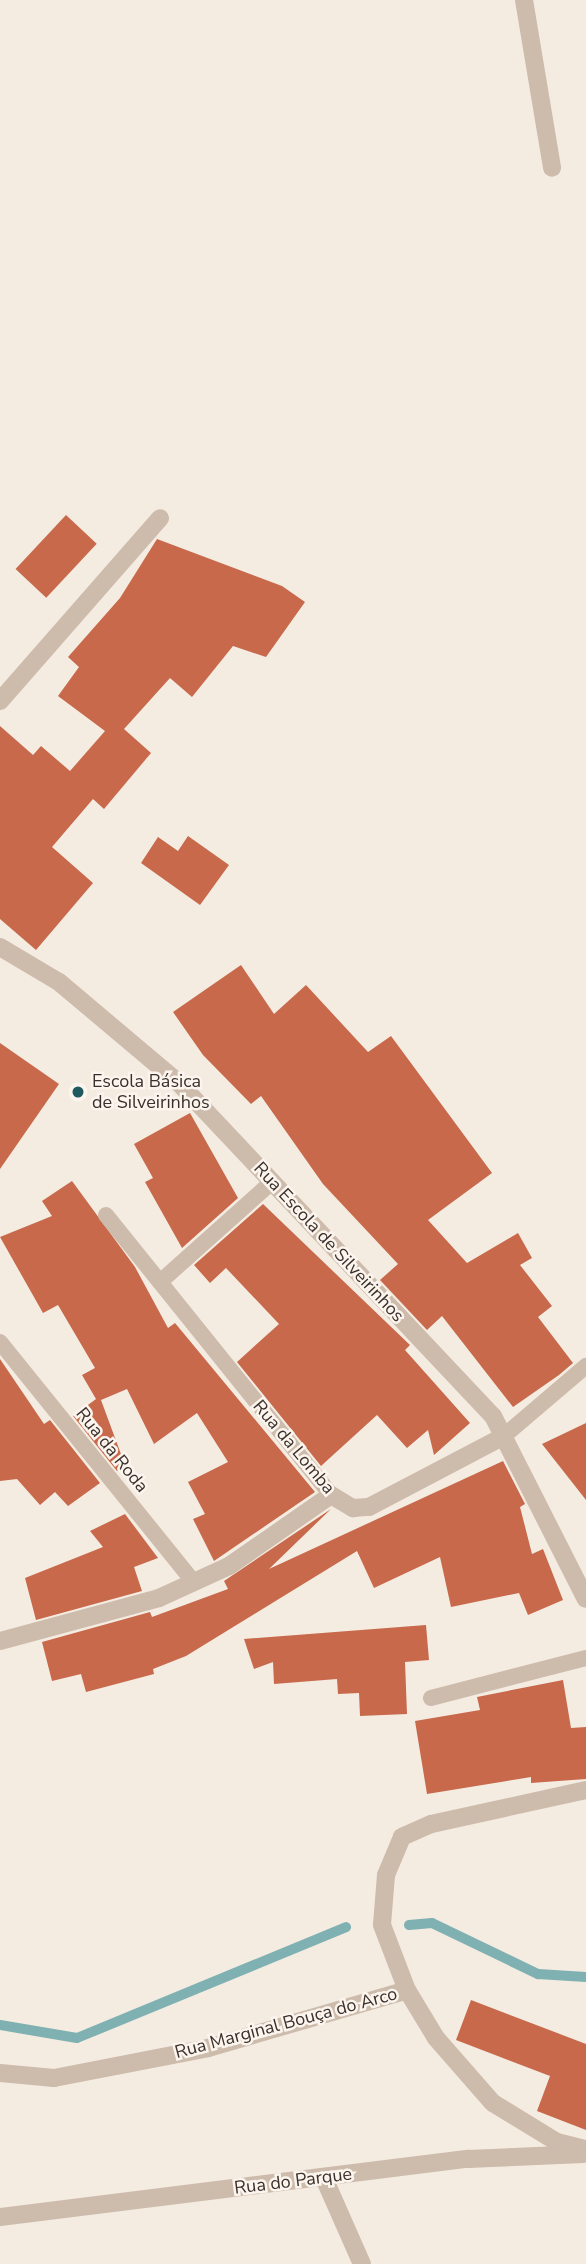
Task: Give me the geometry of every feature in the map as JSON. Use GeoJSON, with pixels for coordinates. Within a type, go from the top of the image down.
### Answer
{"type":"FeatureCollection","features":[{"type":"Feature","properties":{"kind":"street"},"geometry":{"type":"LineString","coordinates":[[524,0],[552,168]]}},
{"type":"Feature","properties":{"kind":"street"},"geometry":{"type":"LineString","coordinates":[[0,701],[160,517]]}},
{"type":"Feature","properties":{"kind":"street","name":"Rua Escola de Silveirinhos"},"geometry":{"type":"LineString","coordinates":[[0,947],[60,982],[179,1083],[494,1416],[586,1599]]}},
{"type":"Feature","properties":{"kind":"street","name":"Rua da Lomba"},"geometry":{"type":"LineString","coordinates":[[331,1496],[353,1508],[369,1507],[504,1436]]}},
{"type":"Feature","properties":{"kind":"street"},"geometry":{"type":"LineString","coordinates":[[0,1641],[159,1598],[229,1566],[331,1496]]}},
{"type":"Feature","properties":{"kind":"street"},"geometry":{"type":"LineString","coordinates":[[586,1790],[402,1837],[386,1875],[382,1925],[407,1990],[436,2038],[493,2103],[557,2142],[586,2152]]}},
{"type":"Feature","properties":{"kind":"street","name":"Rua Marginal Bouça do Arco"},"geometry":{"type":"LineString","coordinates":[[0,2073],[54,2078],[195,2050],[407,1990]]}},
{"type":"Feature","properties":{"kind":"street","name":"Rua do Parque"},"geometry":{"type":"LineString","coordinates":[[0,2217],[468,2159],[586,2152]]}},
{"type":"Feature","properties":{"kind":"street"},"geometry":{"type":"LineString","coordinates":[[324,2178],[362,2264]]}},
{"type":"Feature","properties":{"kind":"lane"},"geometry":{"type":"LineString","coordinates":[[160,1282],[272,1182]]}},
{"type":"Feature","properties":{"kind":"lane","name":"Rua da Lomba"},"geometry":{"type":"LineString","coordinates":[[106,1215],[331,1496]]}},
{"type":"Feature","properties":{"kind":"lane","name":"Rua da Roda"},"geometry":{"type":"LineString","coordinates":[[0,1342],[194,1582]]}},
{"type":"Feature","properties":{"kind":"lane"},"geometry":{"type":"LineString","coordinates":[[504,1436],[586,1366]]}},
{"type":"Feature","properties":{"kind":"lane"},"geometry":{"type":"LineString","coordinates":[[431,1698],[586,1658]]}},
{"type":"Feature","properties":{"kind":"building"},"geometry":{"type":"Polygon","coordinates":[[[66,515],[97,544],[46,598],[16,569],[66,515]]]}},
{"type":"Feature","properties":{"kind":"building"},"geometry":{"type":"Polygon","coordinates":[[[157,539],[282,586],[305,602],[266,657],[233,646],[192,697],[170,678],[124,729],[151,753],[104,809],[93,799],[52,847],[93,883],[36,950],[0,919],[0,726],[33,755],[41,746],[70,771],[105,731],[58,696],[79,667],[68,657],[120,598],[157,539]]]}},
{"type":"Feature","properties":{"kind":"building"},"geometry":{"type":"Polygon","coordinates":[[[188,836],[229,865],[200,905],[141,863],[158,837],[178,851],[188,836]]]}},
{"type":"Feature","properties":{"kind":"building"},"geometry":{"type":"Polygon","coordinates":[[[241,965],[274,1014],[306,985],[368,1052],[391,1036],[492,1173],[428,1220],[467,1263],[518,1233],[532,1258],[520,1265],[552,1306],[538,1317],[573,1363],[513,1407],[442,1316],[427,1330],[380,1280],[398,1264],[323,1184],[261,1096],[251,1104],[203,1055],[173,1012],[241,965]]]}},
{"type":"Feature","properties":{"kind":"building"},"geometry":{"type":"Polygon","coordinates":[[[0,1043],[59,1084],[0,1169],[0,1043]]]}},
{"type":"Feature","properties":{"kind":"building"},"geometry":{"type":"Polygon","coordinates":[[[190,1113],[238,1198],[182,1248],[145,1182],[153,1178],[134,1144],[190,1113]]]}},
{"type":"Feature","properties":{"kind":"building"},"geometry":{"type":"Polygon","coordinates":[[[72,1181],[135,1267],[168,1328],[175,1323],[315,1492],[214,1561],[193,1519],[205,1514],[188,1482],[228,1462],[197,1413],[154,1444],[127,1389],[101,1400],[125,1465],[117,1471],[73,1416],[96,1399],[82,1375],[95,1368],[58,1305],[43,1313],[0,1237],[52,1216],[42,1201],[72,1181]]]}},
{"type":"Feature","properties":{"kind":"building"},"geometry":{"type":"Polygon","coordinates":[[[263,1204],[410,1345],[405,1350],[470,1423],[434,1455],[428,1430],[407,1448],[377,1415],[321,1466],[237,1362],[279,1324],[226,1268],[210,1283],[194,1265],[263,1204]]]}},
{"type":"Feature","properties":{"kind":"building"},"geometry":{"type":"Polygon","coordinates":[[[0,1359],[44,1424],[50,1420],[100,1483],[68,1506],[55,1492],[40,1505],[17,1479],[0,1481],[0,1359]]]}},
{"type":"Feature","properties":{"kind":"building"},"geometry":{"type":"Polygon","coordinates":[[[586,1423],[586,1500],[542,1444],[586,1423]]]}},
{"type":"Feature","properties":{"kind":"building"},"geometry":{"type":"Polygon","coordinates":[[[503,1461],[525,1504],[520,1507],[532,1554],[543,1549],[563,1600],[528,1615],[519,1593],[451,1607],[440,1557],[374,1588],[357,1551],[186,1656],[153,1669],[154,1674],[86,1692],[81,1674],[52,1681],[42,1642],[150,1612],[152,1617],[228,1589],[224,1581],[331,1509],[269,1569],[503,1461]]]}},
{"type":"Feature","properties":{"kind":"building"},"geometry":{"type":"Polygon","coordinates":[[[125,1514],[158,1558],[134,1567],[142,1591],[36,1620],[25,1578],[103,1547],[90,1531],[125,1514]]]}},
{"type":"Feature","properties":{"kind":"building"},"geometry":{"type":"Polygon","coordinates":[[[426,1625],[429,1660],[405,1662],[407,1714],[360,1716],[359,1693],[338,1694],[337,1679],[274,1684],[273,1662],[254,1669],[244,1639],[426,1625]]]}},
{"type":"Feature","properties":{"kind":"building"},"geometry":{"type":"Polygon","coordinates":[[[563,1680],[571,1728],[586,1727],[586,1779],[531,1783],[531,1777],[427,1794],[415,1721],[480,1710],[477,1697],[563,1680]]]}},
{"type":"Feature","properties":{"kind":"building"},"geometry":{"type":"Polygon","coordinates":[[[471,2000],[586,2044],[586,2130],[537,2111],[550,2076],[456,2040],[471,2000]]]}},
{"type":"Feature","properties":{"kind":"waterway"},"geometry":{"type":"LineString","coordinates":[[409,1925],[432,1923],[538,1974],[586,1977]]}},
{"type":"Feature","properties":{"kind":"waterway"},"geometry":{"type":"LineString","coordinates":[[0,2025],[77,2038],[346,1927]]}},
{"type":"Feature","properties":{"kind":"place","name":"Escola Básica de Silveirinhos"},"geometry":{"type":"Point","coordinates":[78,1092]}}]}
